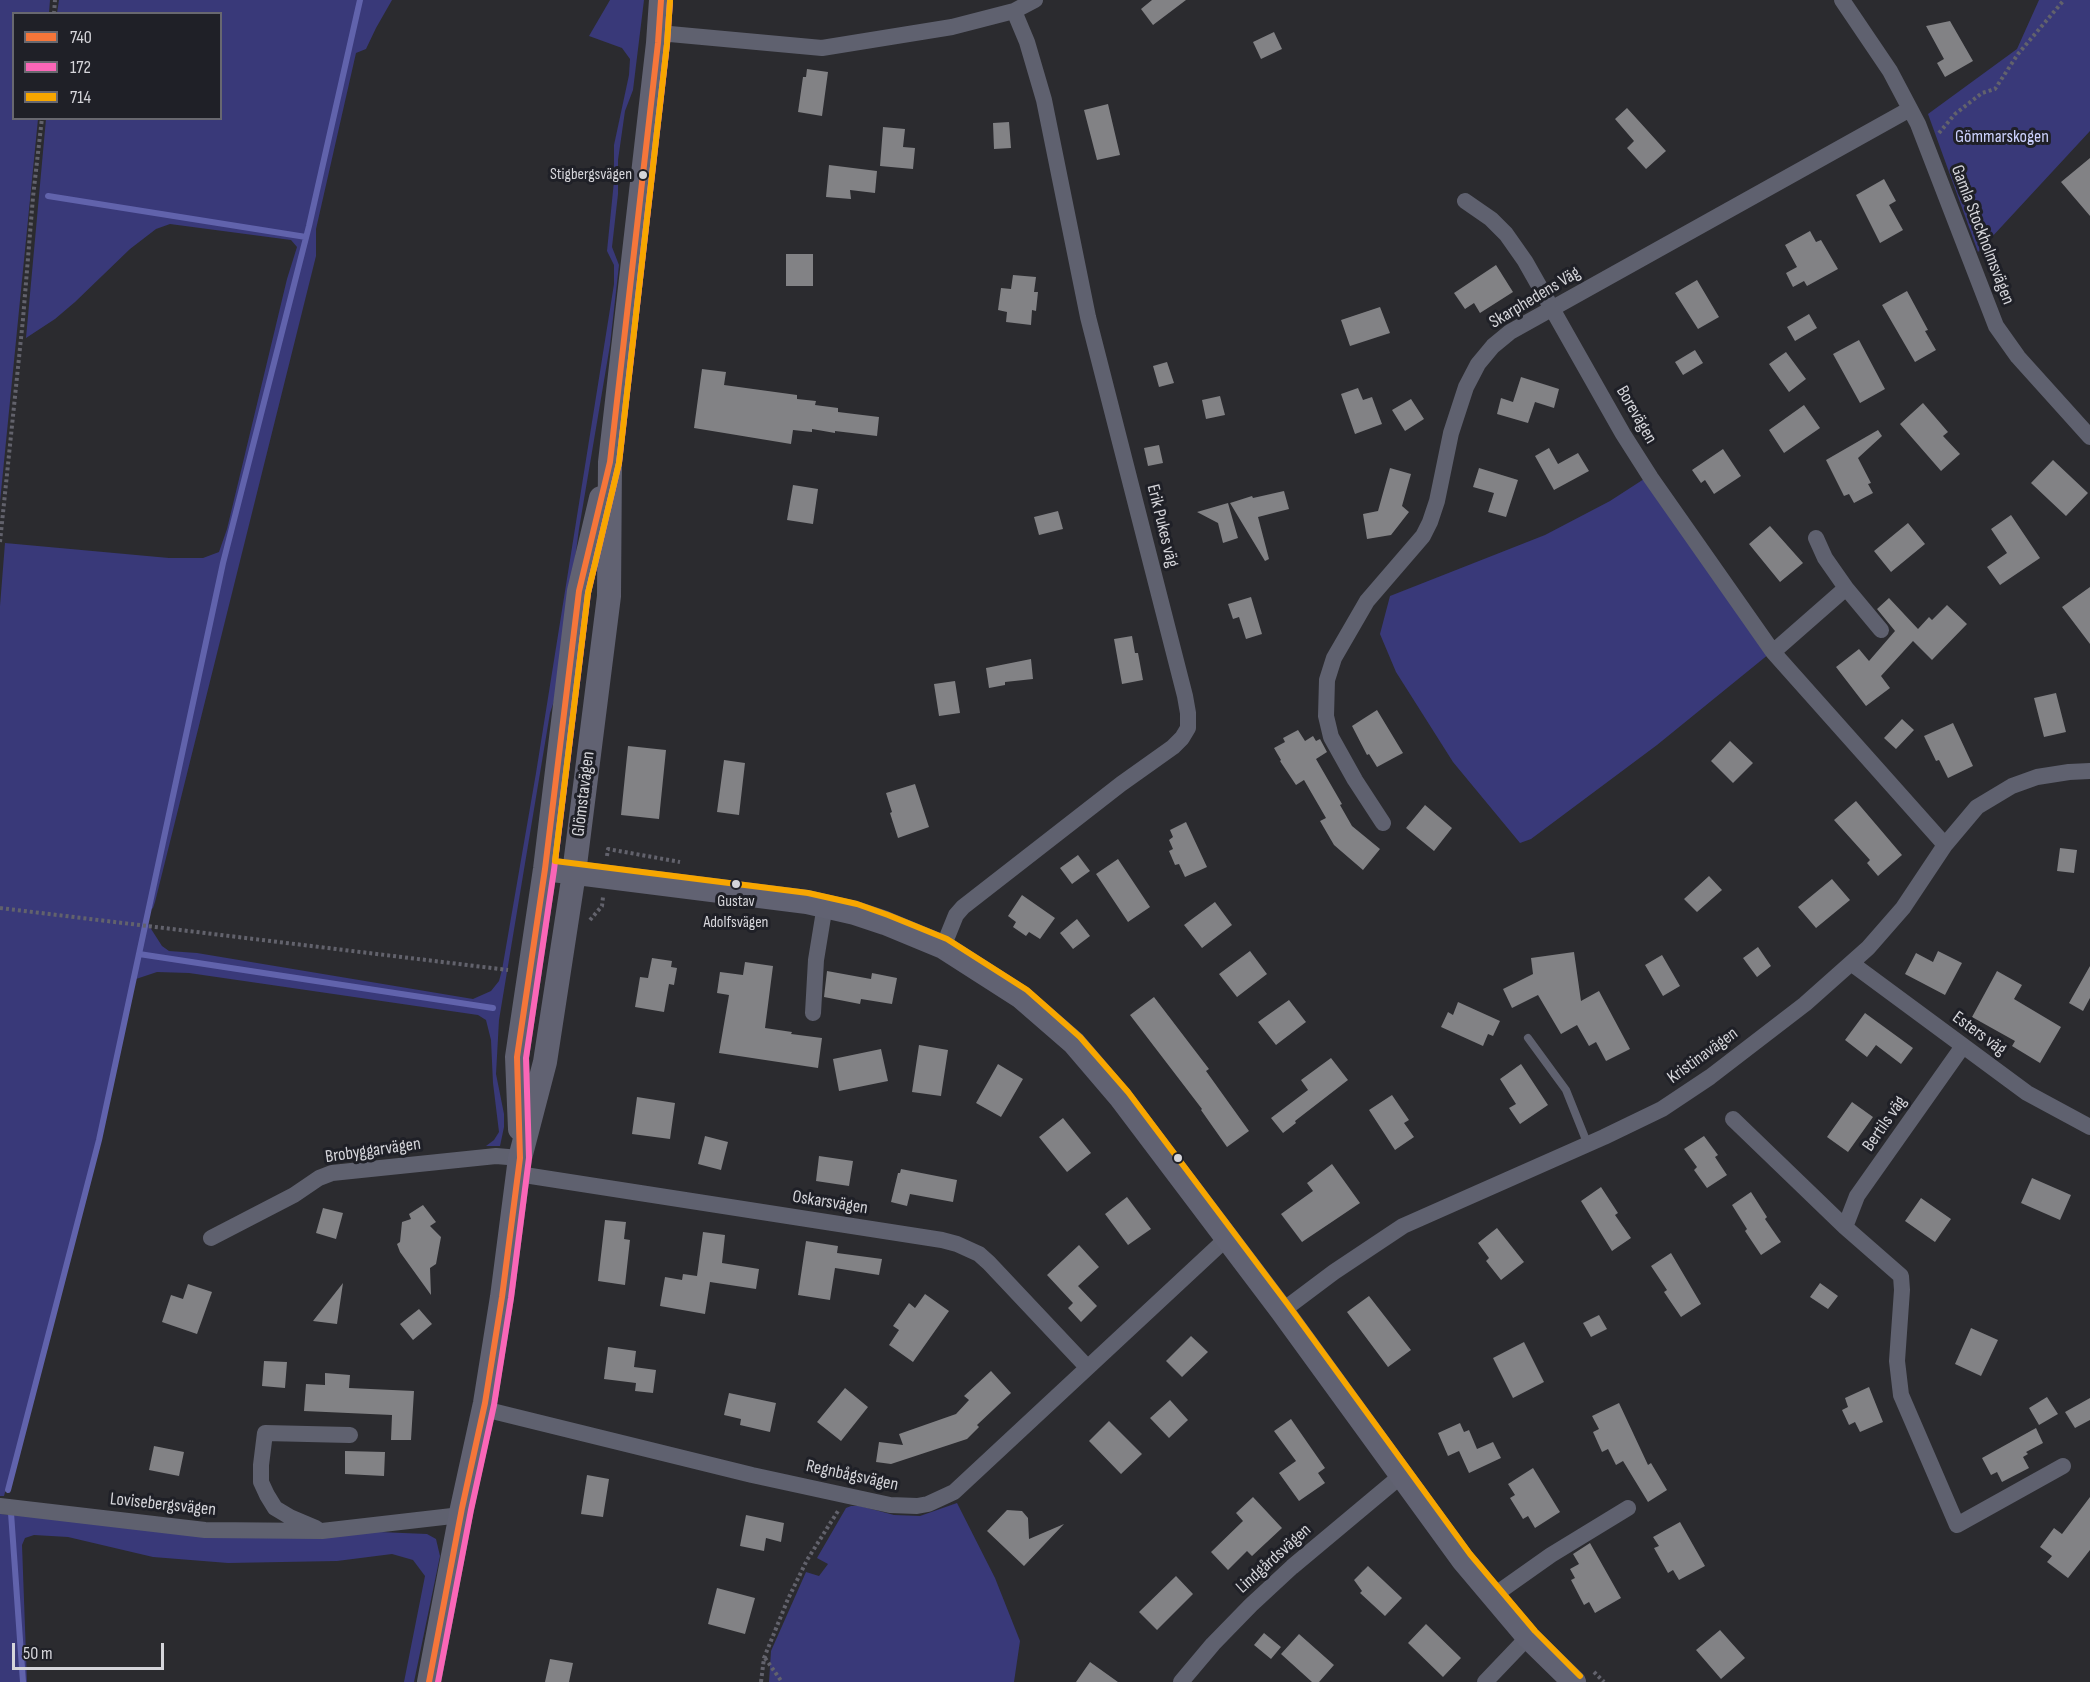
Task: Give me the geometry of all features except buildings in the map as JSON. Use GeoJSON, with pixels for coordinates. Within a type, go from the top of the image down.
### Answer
{"type":"FeatureCollection","features":[{"type":"Feature","properties":{"kind":"main road","name":"Glömstavägen"},"geometry":{"type":"LineString","coordinates":[[429,1682],[483,1409],[502,1297],[519,1166],[545,1062],[574,873],[609,596],[610,462],[661,0]]}},
{"type":"Feature","properties":{"kind":"main road","name":"Glömstavägen"},"geometry":{"type":"LineString","coordinates":[[519,1166],[517,1057],[544,869],[579,591],[610,462]]}},
{"type":"Feature","properties":{"kind":"main road"},"geometry":{"type":"LineString","coordinates":[[544,869],[825,906],[885,923],[943,947],[1021,997],[1074,1043],[1121,1098],[1282,1311],[1463,1560],[1528,1637],[1582,1676]]}},
{"type":"Feature","properties":{"kind":"street"},"geometry":{"type":"LineString","coordinates":[[659,33],[822,48],[942,29],[1014,12],[1035,0]]}},
{"type":"Feature","properties":{"kind":"street","name":"Gamla Stockholmsvägen"},"geometry":{"type":"LineString","coordinates":[[1842,0],[1886,63],[1910,109],[1927,146],[1996,326],[2030,371],[2090,437]]}},
{"type":"Feature","properties":{"kind":"street","name":"Erik Pukes väg"},"geometry":{"type":"LineString","coordinates":[[943,947],[956,915],[963,907],[1121,784],[1173,747],[1188,728],[1185,696],[1088,317],[1044,100],[1027,42],[1014,12]]}},
{"type":"Feature","properties":{"kind":"street","name":"Skarphedens Väg"},"geometry":{"type":"LineString","coordinates":[[1383,823],[1331,737],[1328,726],[1326,688],[1334,658],[1367,601],[1423,536],[1430,522],[1441,484],[1450,433],[1466,387],[1478,364],[1493,346],[1510,332],[1910,109]]}},
{"type":"Feature","properties":{"kind":"street","name":"Borevägen"},"geometry":{"type":"LineString","coordinates":[[1466,201],[1506,234],[1525,261],[1623,434],[1651,478],[1773,652],[1945,844]]}},
{"type":"Feature","properties":{"kind":"street"},"geometry":{"type":"LineString","coordinates":[[1816,538],[1821,553],[1845,588],[1881,630]]}},
{"type":"Feature","properties":{"kind":"street"},"geometry":{"type":"LineString","coordinates":[[1773,652],[1845,588]]}},
{"type":"Feature","properties":{"kind":"street","name":"Kristinavägen"},"geometry":{"type":"LineString","coordinates":[[1282,1311],[1334,1272],[1403,1226],[1588,1145],[1662,1109],[1710,1077],[1805,1004],[1868,948],[1903,908],[1945,844],[1977,807],[2001,792],[2037,777],[2090,771]]}},
{"type":"Feature","properties":{"kind":"street"},"geometry":{"type":"LineString","coordinates":[[813,1013],[816,960],[825,906]]}},
{"type":"Feature","properties":{"kind":"street","name":"Esters väg"},"geometry":{"type":"LineString","coordinates":[[1851,963],[2027,1093],[2090,1127]]}},
{"type":"Feature","properties":{"kind":"street","name":"Bertils väg"},"geometry":{"type":"LineString","coordinates":[[1845,1227],[1857,1196],[1963,1046]]}},
{"type":"Feature","properties":{"kind":"street"},"geometry":{"type":"LineString","coordinates":[[1733,1119],[1845,1227],[1900,1276],[1902,1290],[1897,1367],[1901,1395],[1957,1525],[2063,1466]]}},
{"type":"Feature","properties":{"kind":"street","name":"Brobyggarvägen"},"geometry":{"type":"LineString","coordinates":[[211,1238],[332,1173],[496,1156],[519,1166]]}},
{"type":"Feature","properties":{"kind":"street","name":"Oskarsvägen"},"geometry":{"type":"LineString","coordinates":[[519,1166],[957,1244],[979,1254],[989,1263],[1087,1367]]}},
{"type":"Feature","properties":{"kind":"street","name":"Regnbågsvägen"},"geometry":{"type":"LineString","coordinates":[[483,1409],[752,1475],[891,1505],[928,1504],[948,1495],[992,1458],[1227,1238]]}},
{"type":"Feature","properties":{"kind":"street"},"geometry":{"type":"LineString","coordinates":[[322,1531],[275,1508],[267,1496],[261,1482],[265,1433],[350,1435]]}},
{"type":"Feature","properties":{"kind":"street","name":"Lindgårdsvägen"},"geometry":{"type":"LineString","coordinates":[[1181,1682],[1213,1644],[1251,1605],[1292,1567],[1402,1475]]}},
{"type":"Feature","properties":{"kind":"street","name":"Lovisebergsvägen"},"geometry":{"type":"LineString","coordinates":[[0,1506],[205,1530],[322,1531],[461,1515]]}},
{"type":"Feature","properties":{"kind":"street"},"geometry":{"type":"LineString","coordinates":[[1493,1596],[1551,1555],[1628,1508]]}},
{"type":"Feature","properties":{"kind":"street"},"geometry":{"type":"LineString","coordinates":[[1485,1682],[1528,1637]]}},
{"type":"Feature","properties":{"kind":"lane"},"geometry":{"type":"LineString","coordinates":[[1528,1038],[1566,1090],[1588,1145]]}},
{"type":"Feature","properties":{"kind":"path"},"geometry":{"type":"LineString","coordinates":[[1927,146],[1955,114],[1982,93],[1995,89],[2018,54],[2064,0]]}},
{"type":"Feature","properties":{"kind":"path"},"geometry":{"type":"LineString","coordinates":[[0,542],[42,120]]}},
{"type":"Feature","properties":{"kind":"path"},"geometry":{"type":"LineString","coordinates":[[602,906],[608,849],[688,863]]}},
{"type":"Feature","properties":{"kind":"path"},"geometry":{"type":"LineString","coordinates":[[0,908],[502,970]]}},
{"type":"Feature","properties":{"kind":"path"},"geometry":{"type":"LineString","coordinates":[[761,1682],[764,1658],[777,1624],[802,1570],[847,1495]]}},
{"type":"Feature","properties":{"kind":"path"},"geometry":{"type":"LineString","coordinates":[[764,1658],[782,1682]]}},
{"type":"Feature","properties":{"kind":"path"},"geometry":{"type":"LineString","coordinates":[[1582,1676],[1604,1682]]}},
{"type":"Feature","properties":{"kind":"green space"},"geometry":{"type":"Polygon","coordinates":[[[0,0],[50,0],[49,12],[12,12],[12,120],[38,120],[0,502],[0,0]]]}},
{"type":"Feature","properties":{"kind":"green space"},"geometry":{"type":"Polygon","coordinates":[[[59,0],[392,0],[366,49],[356,53],[316,229],[316,256],[155,902],[153,908],[148,912],[146,921],[162,946],[169,951],[197,953],[473,999],[491,991],[499,981],[502,970],[536,773],[614,284],[614,265],[607,251],[614,181],[614,145],[629,75],[630,59],[622,48],[589,36],[610,0],[644,0],[633,90],[625,111],[618,160],[618,194],[612,247],[619,265],[610,345],[579,529],[554,701],[550,713],[499,1020],[496,1074],[504,1114],[500,1146],[486,1146],[499,1132],[491,1040],[486,1020],[478,1015],[189,973],[157,972],[133,980],[99,1140],[4,1496],[0,1496],[0,606],[5,543],[169,558],[203,558],[219,552],[227,529],[287,279],[297,247],[291,240],[170,224],[156,229],[130,249],[75,302],[55,319],[26,338],[46,120],[222,120],[222,12],[57,12],[59,0]]]}},
{"type":"Feature","properties":{"kind":"green space","name":"Gömmarskogen"},"geometry":{"type":"Polygon","coordinates":[[[2039,0],[2090,0],[2090,131],[1978,252],[1928,114],[2017,49],[2039,0]]]}},
{"type":"Feature","properties":{"kind":"green space"},"geometry":{"type":"Polygon","coordinates":[[[1644,479],[1769,654],[1657,745],[1531,839],[1520,843],[1453,762],[1396,672],[1380,634],[1390,596],[1545,535],[1610,501],[1644,479]]]}},
{"type":"Feature","properties":{"kind":"green space"},"geometry":{"type":"Polygon","coordinates":[[[957,1503],[995,1578],[1020,1641],[1014,1682],[769,1682],[771,1651],[806,1572],[819,1576],[828,1564],[817,1558],[846,1508],[860,1506],[894,1515],[920,1516],[957,1503]]]}},
{"type":"Feature","properties":{"kind":"green space"},"geometry":{"type":"Polygon","coordinates":[[[0,1514],[427,1534],[436,1539],[440,1556],[414,1682],[404,1682],[425,1576],[413,1560],[392,1554],[337,1561],[228,1563],[153,1557],[68,1537],[34,1535],[25,1538],[22,1545],[27,1682],[0,1682],[0,1514]]]}},
{"type":"Feature","properties":{"kind":"waterway"},"geometry":{"type":"LineString","coordinates":[[8,1490],[99,1140],[223,563],[309,226],[360,0]]}},
{"type":"Feature","properties":{"kind":"waterway"},"geometry":{"type":"LineString","coordinates":[[48,196],[306,237]]}},
{"type":"Feature","properties":{"kind":"waterway"},"geometry":{"type":"LineString","coordinates":[[139,954],[493,1008]]}},
{"type":"Feature","properties":{"kind":"waterway"},"geometry":{"type":"LineString","coordinates":[[11,1513],[23,1682]]}},
{"type":"Feature","properties":{"kind":"transit line","name":"740"},"geometry":{"type":"LineString","coordinates":[[429,1682],[462,1508],[485,1403],[502,1297],[520,1158],[517,1057],[545,869],[579,591],[610,462],[661,0]]}},
{"type":"Feature","properties":{"kind":"transit line","name":"172"},"geometry":{"type":"LineString","coordinates":[[438,1682],[494,1405],[511,1298],[529,1158],[526,1058],[554,870],[588,593],[619,463],[670,1]]}},
{"type":"Feature","properties":{"kind":"transit line","name":"714"},"geometry":{"type":"LineString","coordinates":[[670,1],[619,463],[588,593],[555,861],[808,893],[857,904],[947,939],[1027,990],[1080,1037],[1128,1092],[1289,1306],[1470,1554],[1535,1631],[1580,1676]]}},
{"type":"Feature","properties":{"kind":"place","name":"Stigbergsvägen"},"geometry":{"type":"Point","coordinates":[643,175]}},
{"type":"Feature","properties":{"kind":"place","name":"Gustav Adolfsvägen"},"geometry":{"type":"Point","coordinates":[736,884]}}]}
